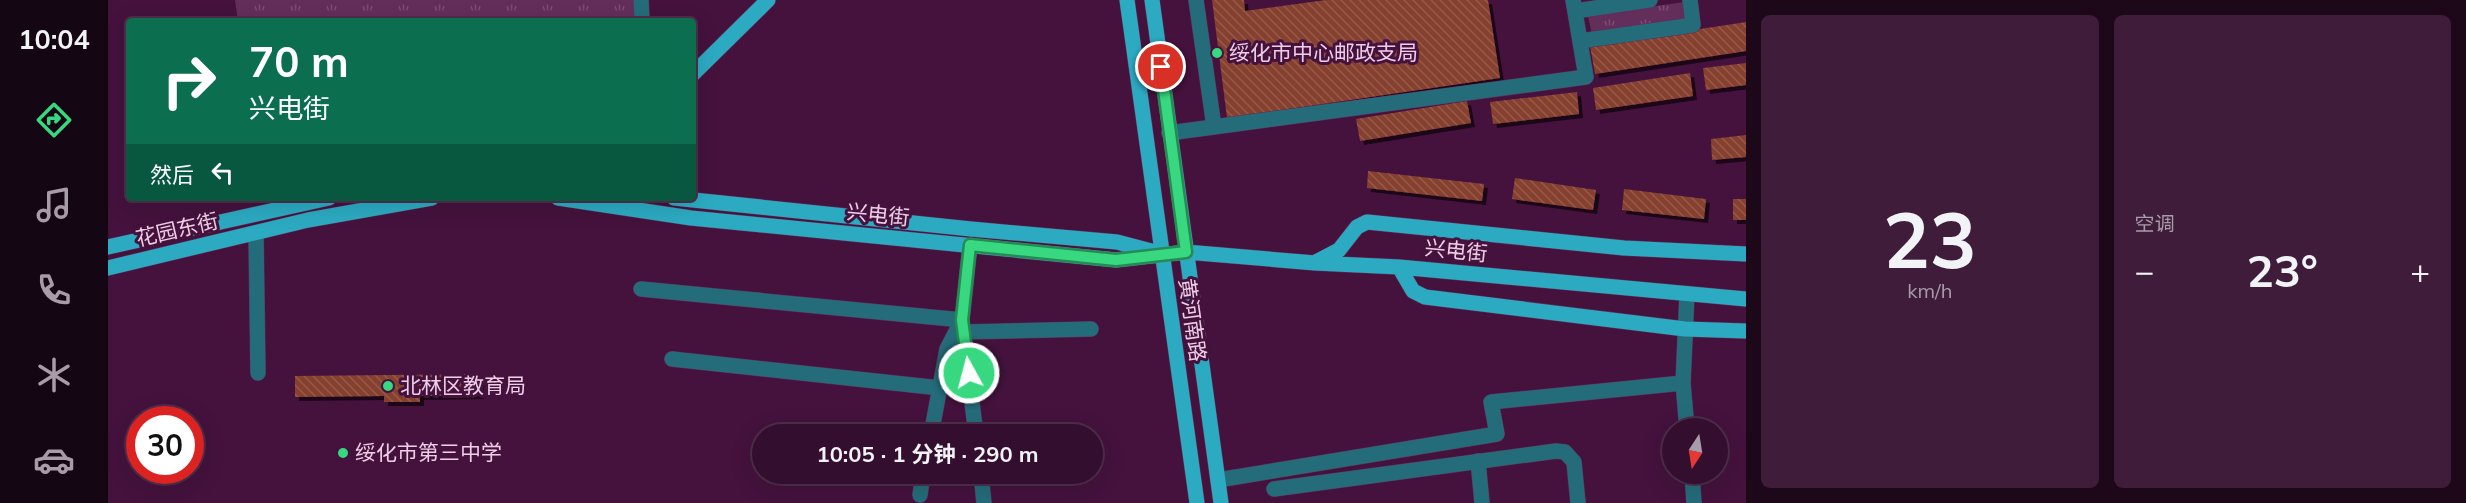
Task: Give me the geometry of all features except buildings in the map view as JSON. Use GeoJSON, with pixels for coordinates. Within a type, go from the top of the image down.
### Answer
{"type":"FeatureCollection","features":[{"type":"Feature","properties":{"kind":"main road"},"geometry":{"type":"LineString","coordinates":[[696,71],[768,0]]}},
{"type":"Feature","properties":{"kind":"main road","name":"黄河南路"},"geometry":{"type":"LineString","coordinates":[[1127,0],[1197,503]]}},
{"type":"Feature","properties":{"kind":"main road","name":"黄河南路"},"geometry":{"type":"LineString","coordinates":[[1152,0],[1221,503]]}},
{"type":"Feature","properties":{"kind":"main road"},"geometry":{"type":"LineString","coordinates":[[1147,136],[1169,133]]}},
{"type":"Feature","properties":{"kind":"main road","name":"兴电街"},"geometry":{"type":"LineString","coordinates":[[696,200],[1117,242],[1161,254]]}},
{"type":"Feature","properties":{"kind":"main road","name":"花园东街"},"geometry":{"type":"LineString","coordinates":[[108,248],[315,201]]}},
{"type":"Feature","properties":{"kind":"main road","name":"花园东街"},"geometry":{"type":"LineString","coordinates":[[108,268],[256,233],[413,201]]}},
{"type":"Feature","properties":{"kind":"main road","name":"兴电街"},"geometry":{"type":"LineString","coordinates":[[578,201],[691,218],[1116,260],[1186,252],[1315,263],[1399,267],[1746,298]]}},
{"type":"Feature","properties":{"kind":"main road"},"geometry":{"type":"LineString","coordinates":[[252,215],[256,233]]}},
{"type":"Feature","properties":{"kind":"main road"},"geometry":{"type":"LineString","coordinates":[[1315,263],[1339,250],[1357,227],[1367,222],[1624,248],[1746,254]]}},
{"type":"Feature","properties":{"kind":"main road"},"geometry":{"type":"LineString","coordinates":[[970,245],[971,229]]}},
{"type":"Feature","properties":{"kind":"main road"},"geometry":{"type":"LineString","coordinates":[[1399,267],[1413,291],[1425,297],[1685,329],[1746,332]]}},
{"type":"Feature","properties":{"kind":"street"},"geometry":{"type":"LineString","coordinates":[[641,0],[642,18]]}},
{"type":"Feature","properties":{"kind":"street"},"geometry":{"type":"LineString","coordinates":[[1196,0],[1214,127]]}},
{"type":"Feature","properties":{"kind":"street"},"geometry":{"type":"LineString","coordinates":[[1169,133],[1586,77],[1574,5],[1650,0]]}},
{"type":"Feature","properties":{"kind":"street"},"geometry":{"type":"LineString","coordinates":[[1580,42],[1693,25],[1690,0]]}},
{"type":"Feature","properties":{"kind":"street"},"geometry":{"type":"LineString","coordinates":[[256,233],[258,373]]}},
{"type":"Feature","properties":{"kind":"street"},"geometry":{"type":"LineString","coordinates":[[970,245],[963,326],[975,424]]}},
{"type":"Feature","properties":{"kind":"street"},"geometry":{"type":"LineString","coordinates":[[641,289],[963,326],[1091,329]]}},
{"type":"Feature","properties":{"kind":"street"},"geometry":{"type":"LineString","coordinates":[[1686,418],[1683,383],[1687,294]]}},
{"type":"Feature","properties":{"kind":"street"},"geometry":{"type":"LineString","coordinates":[[933,424],[947,349],[963,326]]}},
{"type":"Feature","properties":{"kind":"street"},"geometry":{"type":"LineString","coordinates":[[672,359],[940,388]]}},
{"type":"Feature","properties":{"kind":"street"},"geometry":{"type":"LineString","coordinates":[[1218,480],[1497,434],[1491,402],[1683,383]]}},
{"type":"Feature","properties":{"kind":"street"},"geometry":{"type":"LineString","coordinates":[[1274,489],[1556,451],[1565,452],[1574,462],[1578,503]]}},
{"type":"Feature","properties":{"kind":"street"},"geometry":{"type":"LineString","coordinates":[[1478,462],[1482,503]]}},
{"type":"Feature","properties":{"kind":"street"},"geometry":{"type":"LineString","coordinates":[[920,495],[922,484]]}},
{"type":"Feature","properties":{"kind":"street"},"geometry":{"type":"LineString","coordinates":[[982,484],[984,503]]}},
{"type":"Feature","properties":{"kind":"street"},"geometry":{"type":"LineString","coordinates":[[1693,484],[1694,503]]}},
{"type":"Feature","properties":{"kind":"green space"},"geometry":{"type":"Polygon","coordinates":[[[235,0],[634,0],[635,18],[238,18],[235,0]]]}},
{"type":"Feature","properties":{"kind":"green space"},"geometry":{"type":"Polygon","coordinates":[[[1684,2],[1686,21],[1592,35],[1588,16],[1684,2]]]}},
{"type":"Feature","properties":{"kind":"place","name":"绥化市中心邮政支局"},"geometry":{"type":"Point","coordinates":[1217,53]}},
{"type":"Feature","properties":{"kind":"place","name":"北林区教育局"},"geometry":{"type":"Point","coordinates":[388,386]}},
{"type":"Feature","properties":{"kind":"place","name":"绥化市第三中学"},"geometry":{"type":"Point","coordinates":[343,453]}},
{"type":"Feature","properties":{"kind":"route"},"geometry":{"type":"LineString","coordinates":[[969,373],[962,320],[970,245],[1116,260],[1186,252],[1161,67]]}}]}
